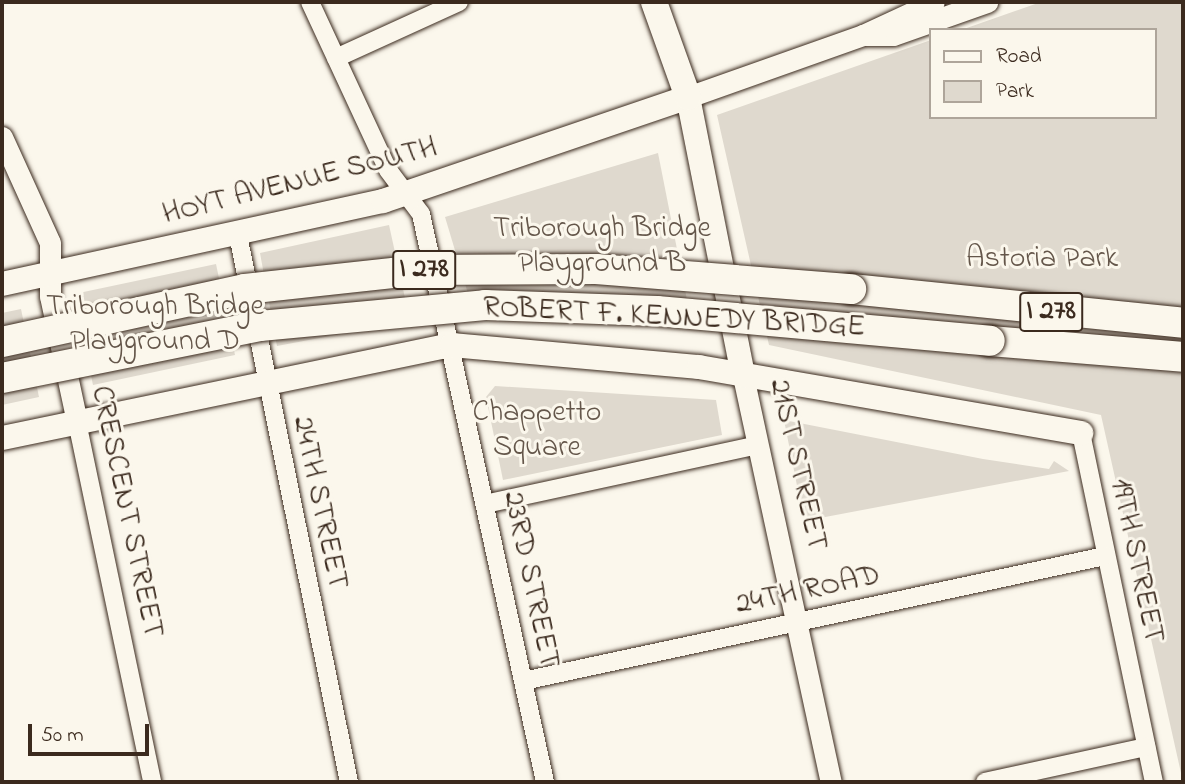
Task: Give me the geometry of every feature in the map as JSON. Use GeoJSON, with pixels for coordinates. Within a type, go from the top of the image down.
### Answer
{"type":"FeatureCollection","features":[{"type":"Feature","properties":{"kind":"highway","name":"ROBERT F. KENNEDY BRIDGE"},"geometry":{"type":"LineString","coordinates":[[2,342],[244,289],[474,267],[664,274],[1183,323]]}},
{"type":"Feature","properties":{"kind":"highway","name":"ROBERT F. KENNEDY BRIDGE"},"geometry":{"type":"LineString","coordinates":[[2,378],[260,326],[485,305],[657,311],[1183,357]]}},
{"type":"Feature","properties":{"kind":"main road","name":"21ST STREET"},"geometry":{"type":"LineString","coordinates":[[654,2],[688,97],[743,376]]}},
{"type":"Feature","properties":{"kind":"main road","name":"HOYT AVENUE SOUTH"},"geometry":{"type":"LineString","coordinates":[[2,284],[238,235],[405,193],[688,97]]}},
{"type":"Feature","properties":{"kind":"main road"},"geometry":{"type":"LineString","coordinates":[[2,438],[452,345],[743,376],[1081,433]]}},
{"type":"Feature","properties":{"kind":"street","name":"23RD STREET"},"geometry":{"type":"LineString","coordinates":[[310,2],[388,170],[421,214],[452,345],[545,782]]}},
{"type":"Feature","properties":{"kind":"street"},"geometry":{"type":"LineString","coordinates":[[336,58],[459,2]]}},
{"type":"Feature","properties":{"kind":"street"},"geometry":{"type":"LineString","coordinates":[[688,97],[863,35],[934,2]]}},
{"type":"Feature","properties":{"kind":"street"},"geometry":{"type":"LineString","coordinates":[[863,35],[893,35],[987,2]]}},
{"type":"Feature","properties":{"kind":"street","name":"CRESCENT STREET"},"geometry":{"type":"LineString","coordinates":[[2,136],[50,243],[51,272],[77,422],[152,782]]}},
{"type":"Feature","properties":{"kind":"street","name":"24TH STREET"},"geometry":{"type":"LineString","coordinates":[[238,235],[265,382],[349,782]]}},
{"type":"Feature","properties":{"kind":"street","name":"21ST STREET"},"geometry":{"type":"LineString","coordinates":[[743,376],[831,782]]}},
{"type":"Feature","properties":{"kind":"street","name":"19TH STREET"},"geometry":{"type":"LineString","coordinates":[[1081,433],[1154,782]]}},
{"type":"Feature","properties":{"kind":"street"},"geometry":{"type":"LineString","coordinates":[[485,504],[759,445]]}},
{"type":"Feature","properties":{"kind":"street","name":"24TH ROAD"},"geometry":{"type":"LineString","coordinates":[[523,681],[1105,556]]}},
{"type":"Feature","properties":{"kind":"street"},"geometry":{"type":"LineString","coordinates":[[985,782],[1146,747]]}},
{"type":"Feature","properties":{"kind":"green space","name":"Astoria Park"},"geometry":{"type":"Polygon","coordinates":[[[1041,2],[1183,2],[1183,782],[1101,415],[769,345],[717,115],[930,40],[930,119],[1157,119],[1157,28],[967,28],[1041,2]]]}},
{"type":"Feature","properties":{"kind":"green space","name":"Triborough Bridge Playground B"},"geometry":{"type":"Polygon","coordinates":[[[658,153],[692,325],[472,307],[445,217],[658,153]]]}},
{"type":"Feature","properties":{"kind":"green space"},"geometry":{"type":"Polygon","coordinates":[[[389,225],[410,321],[277,346],[260,253],[389,225]]]}},
{"type":"Feature","properties":{"kind":"green space","name":"Triborough Bridge Playground D"},"geometry":{"type":"Polygon","coordinates":[[[216,264],[235,355],[93,385],[74,294],[216,264]]]}},
{"type":"Feature","properties":{"kind":"green space"},"geometry":{"type":"Polygon","coordinates":[[[21,309],[39,397],[2,405],[2,313],[21,309]]]}},
{"type":"Feature","properties":{"kind":"green space","name":"Chappetto Square"},"geometry":{"type":"Polygon","coordinates":[[[495,386],[716,400],[722,435],[503,480],[486,397],[495,386]]]}},
{"type":"Feature","properties":{"kind":"green space"},"geometry":{"type":"Polygon","coordinates":[[[784,420],[983,459],[1049,469],[1054,461],[1069,471],[804,521],[784,420]]]}}]}
